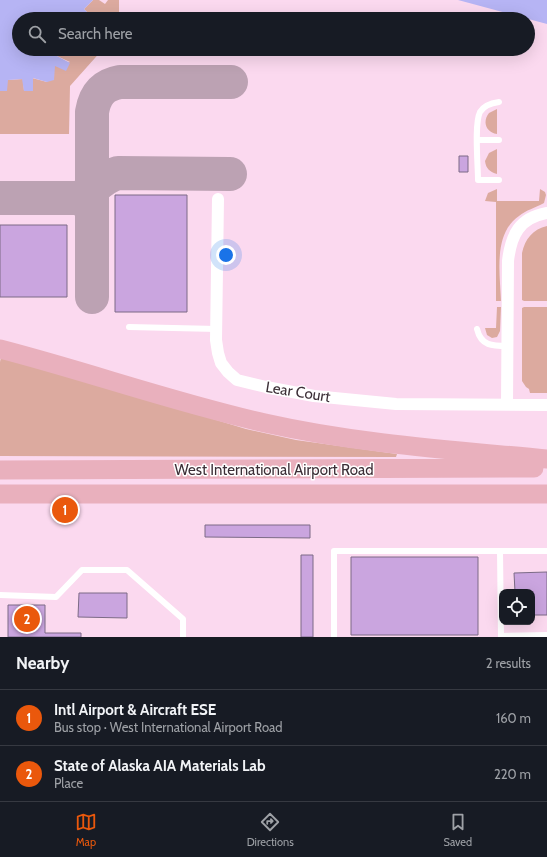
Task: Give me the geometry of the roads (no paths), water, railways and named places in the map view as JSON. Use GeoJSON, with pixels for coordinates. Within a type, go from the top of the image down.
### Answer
{"type":"FeatureCollection","features":[{"type":"Feature","properties":{"kind":"main road"},"geometry":{"type":"LineString","coordinates":[[0,349],[233,415],[300,430],[358,440],[547,459]]}},
{"type":"Feature","properties":{"kind":"main road","name":"West International Airport Road"},"geometry":{"type":"LineString","coordinates":[[0,470],[547,468]]}},
{"type":"Feature","properties":{"kind":"main road","name":"West International Airport Road"},"geometry":{"type":"LineString","coordinates":[[0,494],[547,494]]}},
{"type":"Feature","properties":{"kind":"street","name":"Lear Court"},"geometry":{"type":"LineString","coordinates":[[218,199],[218,353],[221,363],[237,380],[249,384],[314,396],[354,401],[396,404],[547,405]]}},
{"type":"Feature","properties":{"kind":"street"},"geometry":{"type":"LineString","coordinates":[[507,404],[508,261],[510,246],[514,233],[524,222],[538,215],[547,213]]}},
{"type":"Feature","properties":{"kind":"lane"},"geometry":{"type":"LineString","coordinates":[[498,102],[489,104],[481,111],[477,122],[478,180],[499,180]]}},
{"type":"Feature","properties":{"kind":"lane"},"geometry":{"type":"LineString","coordinates":[[478,140],[498,140]]}},
{"type":"Feature","properties":{"kind":"lane"},"geometry":{"type":"LineString","coordinates":[[129,327],[217,330]]}},
{"type":"Feature","properties":{"kind":"lane"},"geometry":{"type":"LineString","coordinates":[[477,329],[479,337],[485,343],[494,346],[508,346]]}},
{"type":"Feature","properties":{"kind":"lane"},"geometry":{"type":"LineString","coordinates":[[334,637],[334,551],[547,551]]}},
{"type":"Feature","properties":{"kind":"lane"},"geometry":{"type":"LineString","coordinates":[[500,551],[501,636],[547,635]]}},
{"type":"Feature","properties":{"kind":"lane"},"geometry":{"type":"LineString","coordinates":[[0,595],[56,597],[82,570],[127,570],[183,619],[183,637]]}},
{"type":"Feature","properties":{"kind":"water"},"geometry":{"type":"Polygon","coordinates":[[[0,0],[93,0],[84,9],[87,12],[12,12],[12,56],[57,56],[70,63],[66,71],[55,66],[54,80],[47,82],[33,78],[33,91],[24,91],[22,79],[8,80],[7,91],[0,91],[0,0]]]}},
{"type":"Feature","properties":{"kind":"water"},"geometry":{"type":"Polygon","coordinates":[[[458,0],[547,0],[547,24],[535,21],[535,12],[502,12],[458,0]]]}},
{"type":"Feature","properties":{"kind":"place","name":"Intl Airport & Aircraft ESE"},"geometry":{"type":"Point","coordinates":[65,510]}},
{"type":"Feature","properties":{"kind":"place","name":"State of Alaska AIA Materials Lab"},"geometry":{"type":"Point","coordinates":[27,619]}}]}
